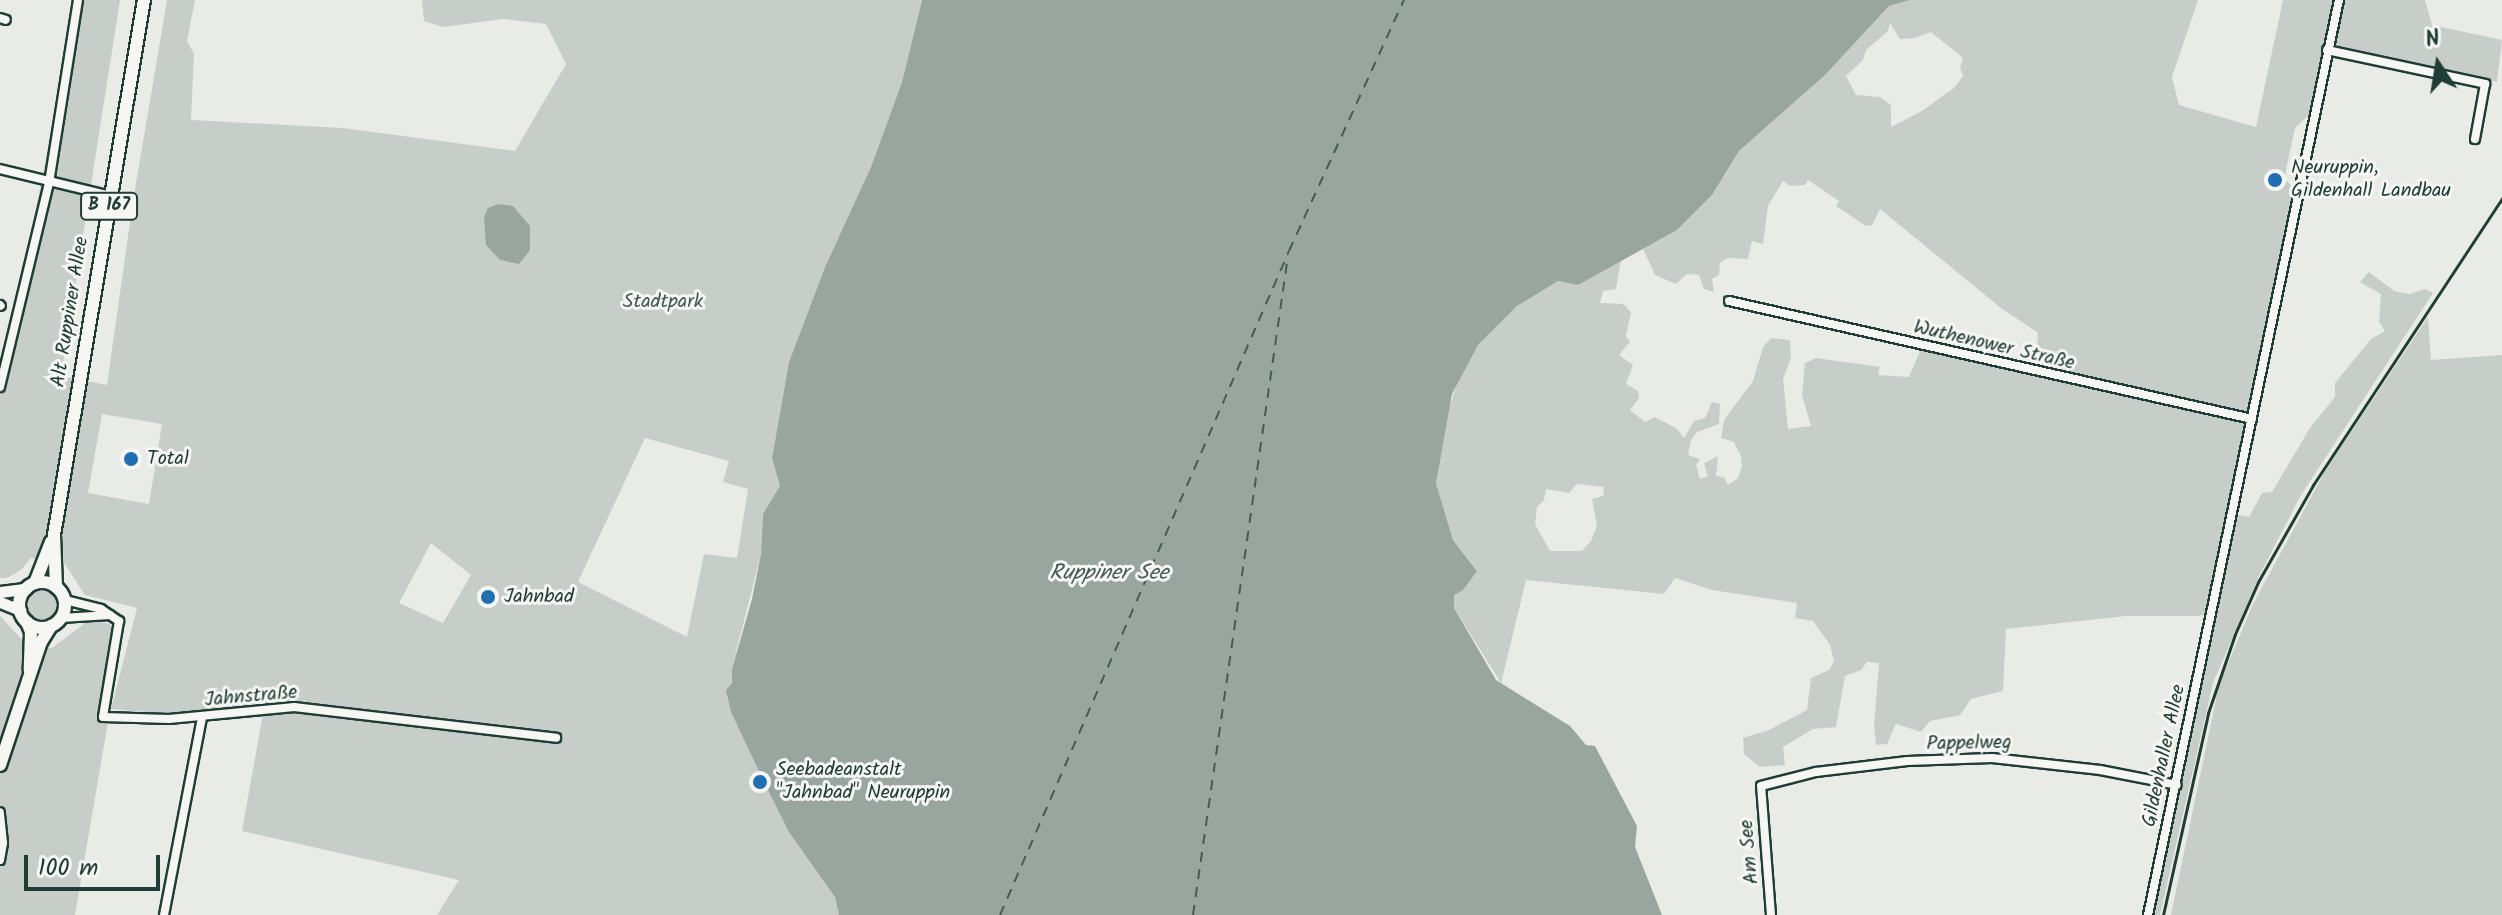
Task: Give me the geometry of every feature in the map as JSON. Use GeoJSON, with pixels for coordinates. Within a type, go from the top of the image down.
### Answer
{"type":"FeatureCollection","features":[{"type":"Feature","properties":{"kind":"main road","name":"Alt Ruppiner Allee"},"geometry":{"type":"LineString","coordinates":[[56,587],[54,535],[144,0]]}},
{"type":"Feature","properties":{"kind":"main road","name":"Alt Ruppiner Allee"},"geometry":{"type":"LineString","coordinates":[[30,586],[54,535]]}},
{"type":"Feature","properties":{"kind":"main road"},"geometry":{"type":"LineString","coordinates":[[0,592],[30,586],[56,587],[65,600]]}},
{"type":"Feature","properties":{"kind":"main road","name":"B 167"},"geometry":{"type":"LineString","coordinates":[[30,586],[24,616],[31,632],[31,675]]}},
{"type":"Feature","properties":{"kind":"main road","name":"B 167"},"geometry":{"type":"LineString","coordinates":[[0,765],[17,723],[45,633],[56,622],[65,600]]}},
{"type":"Feature","properties":{"kind":"main road"},"geometry":{"type":"LineString","coordinates":[[0,602],[43,628],[56,622]]}},
{"type":"Feature","properties":{"kind":"street"},"geometry":{"type":"LineString","coordinates":[[0,387],[49,183],[78,0]]}},
{"type":"Feature","properties":{"kind":"street"},"geometry":{"type":"LineString","coordinates":[[2252,419],[2339,0]]}},
{"type":"Feature","properties":{"kind":"street"},"geometry":{"type":"LineString","coordinates":[[2327,50],[2485,84],[2475,139]]}},
{"type":"Feature","properties":{"kind":"street"},"geometry":{"type":"LineString","coordinates":[[0,169],[111,196]]}},
{"type":"Feature","properties":{"kind":"street","name":"Wuthenower Straße"},"geometry":{"type":"LineString","coordinates":[[1729,301],[2252,419]]}},
{"type":"Feature","properties":{"kind":"street","name":"Gildenhaller Allee"},"geometry":{"type":"LineString","coordinates":[[2148,915],[2252,419]]}},
{"type":"Feature","properties":{"kind":"street"},"geometry":{"type":"LineString","coordinates":[[65,600],[111,615]]}},
{"type":"Feature","properties":{"kind":"street"},"geometry":{"type":"LineString","coordinates":[[56,622],[111,615]]}},
{"type":"Feature","properties":{"kind":"street","name":"Jahnstraße"},"geometry":{"type":"LineString","coordinates":[[111,615],[119,621],[120,631],[103,717],[202,717],[294,707],[556,738]]}},
{"type":"Feature","properties":{"kind":"street"},"geometry":{"type":"LineString","coordinates":[[164,915],[202,717]]}},
{"type":"Feature","properties":{"kind":"street","name":"Pappelweg"},"geometry":{"type":"LineString","coordinates":[[1761,786],[1831,770],[1907,761],[1992,758],[2100,770],[2177,785]]}},
{"type":"Feature","properties":{"kind":"street","name":"Am See"},"geometry":{"type":"LineString","coordinates":[[1761,786],[1771,915]]}},
{"type":"Feature","properties":{"kind":"street"},"geometry":{"type":"LineString","coordinates":[[0,812],[3,843],[0,860]]}},
{"type":"Feature","properties":{"kind":"green space","name":"Stadtpark"},"geometry":{"type":"Polygon","coordinates":[[[77,0],[120,0],[61,376],[107,385],[133,201],[167,0],[195,0],[187,41],[194,54],[191,120],[343,128],[515,151],[566,64],[546,24],[503,19],[443,27],[424,21],[422,0],[922,0],[902,82],[871,167],[825,267],[789,362],[772,458],[781,486],[763,514],[761,554],[732,668],[815,865],[835,897],[839,915],[437,915],[459,880],[242,831],[265,702],[202,717],[111,709],[137,608],[85,595],[65,564],[31,558],[21,570],[7,578],[0,578],[0,393],[77,0]],[[102,414],[88,493],[149,504],[162,424],[102,414]],[[645,438],[578,582],[687,637],[704,554],[737,558],[748,489],[723,482],[729,461],[645,438]],[[431,543],[399,603],[443,623],[471,575],[431,543]]]}},
{"type":"Feature","properties":{"kind":"green space"},"geometry":{"type":"Polygon","coordinates":[[[1910,0],[2198,0],[2172,77],[2179,105],[2256,127],[2283,0],[2339,0],[2312,112],[2295,128],[2284,179],[2296,189],[2230,514],[2249,517],[2262,493],[2272,492],[2310,428],[2335,397],[2335,383],[2371,339],[2385,331],[2379,322],[2381,294],[2360,282],[2369,272],[2394,291],[2409,294],[2425,289],[2433,293],[2301,495],[2259,576],[2213,683],[2160,915],[2150,915],[2219,604],[2211,603],[2203,615],[2197,616],[2126,616],[2006,629],[2003,691],[1971,699],[1960,715],[1930,721],[1921,732],[1896,724],[1887,744],[1876,745],[1874,726],[1879,663],[1867,662],[1861,670],[1845,676],[1836,727],[1813,729],[1783,747],[1785,765],[1760,767],[1744,754],[1743,738],[1769,730],[1807,710],[1811,678],[1829,670],[1834,661],[1830,645],[1813,621],[1795,618],[1797,603],[1712,590],[1675,578],[1664,594],[1526,580],[1501,683],[1454,608],[1453,594],[1477,570],[1453,540],[1436,483],[1442,431],[1460,374],[1478,345],[1517,306],[1559,281],[1578,285],[1621,259],[1616,289],[1603,291],[1600,303],[1623,304],[1631,312],[1626,336],[1630,342],[1619,355],[1633,365],[1626,384],[1638,391],[1639,398],[1630,410],[1645,422],[1655,417],[1676,428],[1684,438],[1694,421],[1705,418],[1712,402],[1720,404],[1719,424],[1697,432],[1691,440],[1688,455],[1700,459],[1696,465],[1700,479],[1708,476],[1704,463],[1718,456],[1716,476],[1724,477],[1728,485],[1738,478],[1742,467],[1741,456],[1734,442],[1721,438],[1724,420],[1753,381],[1763,347],[1771,338],[1790,340],[1791,358],[1783,379],[1788,429],[1811,426],[1802,395],[1805,363],[1816,358],[1880,367],[1878,375],[1909,377],[1921,349],[2099,387],[2049,370],[2051,355],[2037,351],[2038,333],[2001,308],[1880,209],[1872,225],[1866,226],[1836,206],[1839,201],[1808,180],[1805,185],[1790,186],[1783,181],[1768,206],[1763,244],[1752,241],[1748,259],[1728,258],[1720,263],[1719,275],[1712,279],[1714,292],[1704,289],[1699,275],[1687,274],[1676,284],[1655,275],[1643,249],[1677,230],[1712,195],[1739,151],[1825,75],[1889,6],[1910,0]],[[1890,23],[1888,31],[1866,50],[1863,60],[1846,76],[1856,95],[1880,97],[1891,105],[1891,127],[1922,111],[1954,88],[1963,76],[1960,67],[1963,58],[1931,32],[1900,39],[1890,23]],[[1577,484],[1569,493],[1546,489],[1544,500],[1537,507],[1535,524],[1550,551],[1582,551],[1591,541],[1597,526],[1592,499],[1603,496],[1604,487],[1577,484]]]}},
{"type":"Feature","properties":{"kind":"green space"},"geometry":{"type":"Polygon","coordinates":[[[2340,0],[2425,0],[2432,25],[2502,40],[2497,82],[2374,55],[2372,58],[2328,50],[2340,0]]]}},
{"type":"Feature","properties":{"kind":"green space"},"geometry":{"type":"Polygon","coordinates":[[[2428,317],[2431,360],[2502,355],[2502,915],[2171,915],[2219,685],[2253,604],[2324,473],[2428,317]]]}},
{"type":"Feature","properties":{"kind":"green space"},"geometry":{"type":"Polygon","coordinates":[[[42,587],[54,592],[59,604],[54,616],[42,621],[30,616],[25,604],[30,592],[42,587]]]}},
{"type":"Feature","properties":{"kind":"green space"},"geometry":{"type":"Polygon","coordinates":[[[0,616],[27,645],[52,648],[89,620],[110,624],[114,632],[102,710],[109,716],[75,915],[0,915],[0,616]]]}},
{"type":"Feature","properties":{"kind":"water","name":"Ruppiner See"},"geometry":{"type":"Polygon","coordinates":[[[922,0],[1910,0],[1889,6],[1825,75],[1739,151],[1712,195],[1677,230],[1578,285],[1558,281],[1517,306],[1478,345],[1452,394],[1436,483],[1453,540],[1477,571],[1463,590],[1454,595],[1454,608],[1496,680],[1570,726],[1586,745],[1595,746],[1637,826],[1635,847],[1662,915],[839,915],[835,897],[789,832],[731,712],[726,690],[732,683],[732,669],[752,599],[761,554],[763,514],[780,486],[772,458],[789,362],[825,267],[871,167],[902,82],[922,0]]]}},
{"type":"Feature","properties":{"kind":"water"},"geometry":{"type":"Polygon","coordinates":[[[498,204],[513,206],[530,226],[530,250],[519,264],[500,260],[486,245],[484,217],[488,208],[498,204]]]}},
{"type":"Feature","properties":{"kind":"ferry route"},"geometry":{"type":"LineString","coordinates":[[1000,915],[1289,251],[1404,0]]}},
{"type":"Feature","properties":{"kind":"ferry route"},"geometry":{"type":"LineString","coordinates":[[1193,915],[1288,256]]}},
{"type":"Feature","properties":{"kind":"railway"},"geometry":{"type":"LineString","coordinates":[[2163,915],[2208,713],[2235,634],[2258,582],[2313,485],[2502,198]]}},
{"type":"Feature","properties":{"kind":"place","name":"Neuruppin, Gildenhall Landbau"},"geometry":{"type":"Point","coordinates":[2275,180]}},
{"type":"Feature","properties":{"kind":"place","name":"Total"},"geometry":{"type":"Point","coordinates":[131,459]}},
{"type":"Feature","properties":{"kind":"place","name":"Jahnbad"},"geometry":{"type":"Point","coordinates":[488,597]}},
{"type":"Feature","properties":{"kind":"place","name":"Seebadeanstalt \"Jahnbad\" Neuruppin"},"geometry":{"type":"Point","coordinates":[760,782]}}]}
